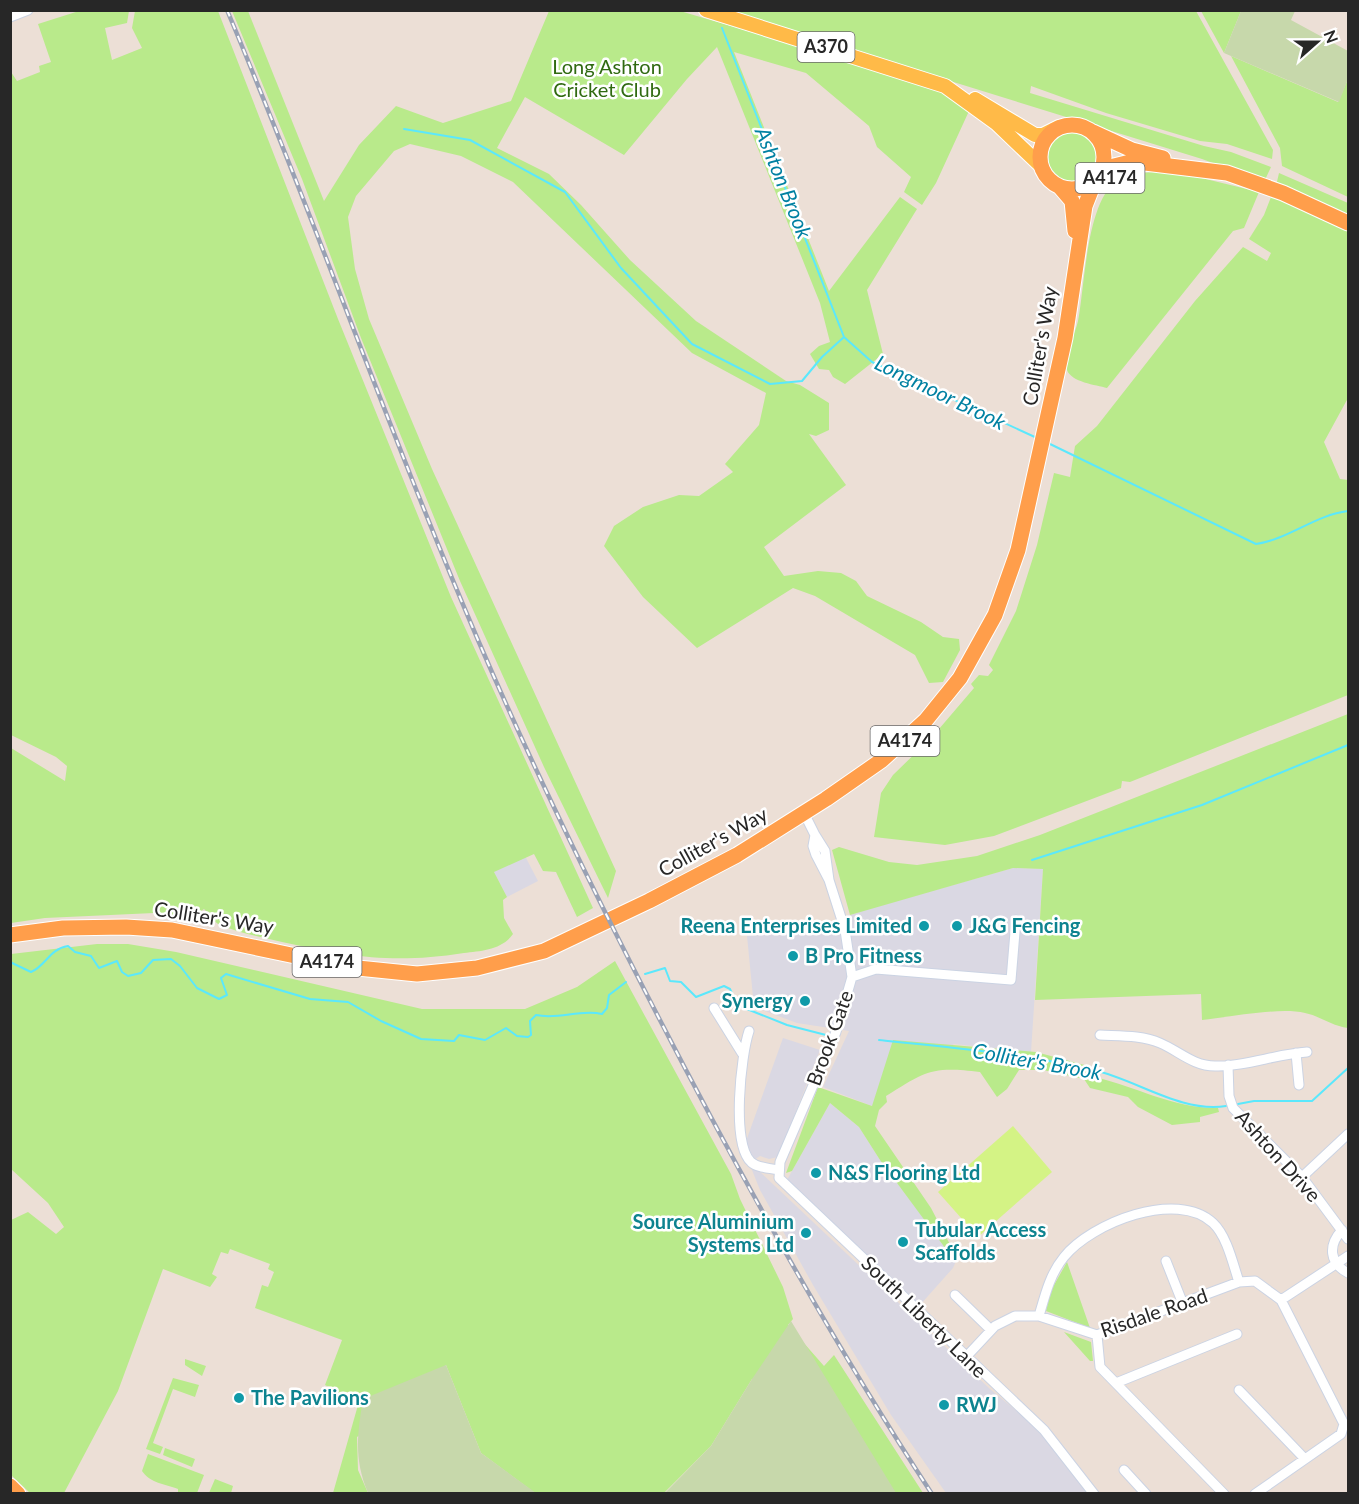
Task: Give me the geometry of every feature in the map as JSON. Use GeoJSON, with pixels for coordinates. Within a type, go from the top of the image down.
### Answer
{"type":"FeatureCollection","features":[{"type":"Feature","properties":{"kind":"highway"},"geometry":{"type":"LineString","coordinates":[[1197,169],[1132,150],[1077,125],[1059,127],[1042,143],[1040,154],[1041,166],[1052,182],[1060,187],[1080,188],[1099,174],[1130,162],[1197,169],[1227,173],[1262,185],[1348,223]]}},
{"type":"Feature","properties":{"kind":"highway"},"geometry":{"type":"LineString","coordinates":[[1093,132],[1103,149],[1099,174]]}},
{"type":"Feature","properties":{"kind":"highway","name":"A4174"},"geometry":{"type":"LineString","coordinates":[[1076,258],[1096,195],[1105,182],[1118,173],[1132,170],[1197,169]]}},
{"type":"Feature","properties":{"kind":"highway","name":"Colliter's Way"},"geometry":{"type":"LineString","coordinates":[[10,935],[63,928],[149,928],[206,935],[348,967],[385,972],[417,974],[477,968],[537,953],[578,935],[737,855],[804,813],[903,742],[926,720],[960,678],[983,639],[1006,589],[1018,550],[1065,338],[1085,206],[1099,174]]}},
{"type":"Feature","properties":{"kind":"highway","name":"Colliter's Way"},"geometry":{"type":"LineString","coordinates":[[1060,187],[1068,194],[1074,208],[1076,258]]}},
{"type":"Feature","properties":{"kind":"highway"},"geometry":{"type":"LineString","coordinates":[[10,1486],[18,1494]]}},
{"type":"Feature","properties":{"kind":"main road","name":"A370"},"geometry":{"type":"LineString","coordinates":[[706,10],[932,80],[961,96],[1010,135],[1041,166]]}},
{"type":"Feature","properties":{"kind":"main road","name":"A370"},"geometry":{"type":"LineString","coordinates":[[961,96],[975,99],[994,109],[1035,135],[1043,135],[1059,127]]}},
{"type":"Feature","properties":{"kind":"street"},"geometry":{"type":"LineString","coordinates":[[10,17],[28,10]]}},
{"type":"Feature","properties":{"kind":"street"},"geometry":{"type":"LineString","coordinates":[[804,813],[815,835],[813,846],[829,880],[845,930],[852,977]]}},
{"type":"Feature","properties":{"kind":"street","name":"Brook Gate"},"geometry":{"type":"LineString","coordinates":[[778,1170],[836,1032],[852,977],[876,969],[1011,980],[1016,920]]}},
{"type":"Feature","properties":{"kind":"street"},"geometry":{"type":"LineString","coordinates":[[714,1008],[742,1053]]}},
{"type":"Feature","properties":{"kind":"street"},"geometry":{"type":"LineString","coordinates":[[749,1031],[742,1053],[739,1099],[744,1144],[749,1161],[755,1165],[778,1170]]}},
{"type":"Feature","properties":{"kind":"street"},"geometry":{"type":"LineString","coordinates":[[1100,1035],[1144,1038],[1160,1043],[1199,1063],[1228,1065],[1307,1052]]}},
{"type":"Feature","properties":{"kind":"street"},"geometry":{"type":"LineString","coordinates":[[1296,1053],[1299,1085]]}},
{"type":"Feature","properties":{"kind":"street","name":"Ashton Drive"},"geometry":{"type":"LineString","coordinates":[[1228,1065],[1229,1096],[1233,1108],[1302,1176],[1348,1239]]}},
{"type":"Feature","properties":{"kind":"street"},"geometry":{"type":"LineString","coordinates":[[1302,1176],[1348,1134]]}},
{"type":"Feature","properties":{"kind":"street","name":"South Liberty Lane"},"geometry":{"type":"LineString","coordinates":[[778,1170],[779,1178],[1044,1430],[1094,1494]]}},
{"type":"Feature","properties":{"kind":"street"},"geometry":{"type":"LineString","coordinates":[[1039,1316],[1050,1280],[1069,1250],[1101,1228],[1139,1213],[1172,1210],[1206,1217],[1215,1225],[1239,1282],[1255,1281],[1281,1300],[1344,1424],[1341,1434],[1255,1494]]}},
{"type":"Feature","properties":{"kind":"street"},"geometry":{"type":"LineString","coordinates":[[1342,1230],[1332,1245],[1336,1264],[1348,1273]]}},
{"type":"Feature","properties":{"kind":"street"},"geometry":{"type":"LineString","coordinates":[[1281,1300],[1348,1256]]}},
{"type":"Feature","properties":{"kind":"street"},"geometry":{"type":"LineString","coordinates":[[1166,1261],[1183,1304]]}},
{"type":"Feature","properties":{"kind":"street","name":"Risdale Road"},"geometry":{"type":"LineString","coordinates":[[966,1357],[991,1330],[1005,1319],[1015,1316],[1039,1316],[1097,1335],[1239,1282]]}},
{"type":"Feature","properties":{"kind":"street"},"geometry":{"type":"LineString","coordinates":[[955,1295],[991,1330]]}},
{"type":"Feature","properties":{"kind":"street"},"geometry":{"type":"LineString","coordinates":[[1116,1383],[1237,1334]]}},
{"type":"Feature","properties":{"kind":"street"},"geometry":{"type":"LineString","coordinates":[[1097,1335],[1098,1363],[1224,1494]]}},
{"type":"Feature","properties":{"kind":"street"},"geometry":{"type":"LineString","coordinates":[[1239,1390],[1304,1458]]}},
{"type":"Feature","properties":{"kind":"street"},"geometry":{"type":"LineString","coordinates":[[1124,1470],[1146,1493]]}},
{"type":"Feature","properties":{"kind":"shaded area"},"geometry":{"type":"Polygon","coordinates":[[[525,856],[538,881],[507,897],[494,872],[525,856]]]}},
{"type":"Feature","properties":{"kind":"shaded area"},"geometry":{"type":"Polygon","coordinates":[[[1013,868],[1043,869],[1031,1052],[954,1044],[872,1106],[823,1087],[849,1031],[797,1023],[754,1007],[747,936],[807,930],[865,910],[1013,868]]]}},
{"type":"Feature","properties":{"kind":"shaded area"},"geometry":{"type":"Polygon","coordinates":[[[783,1038],[820,1050],[778,1157],[769,1159],[760,1156],[754,1160],[745,1144],[783,1038]]]}},
{"type":"Feature","properties":{"kind":"shaded area"},"geometry":{"type":"Polygon","coordinates":[[[830,1103],[859,1127],[880,1160],[956,1261],[953,1268],[920,1305],[915,1304],[787,1180],[830,1103]]]}},
{"type":"Feature","properties":{"kind":"shaded area"},"geometry":{"type":"Polygon","coordinates":[[[752,1170],[758,1170],[990,1389],[1042,1432],[1088,1493],[946,1493],[891,1415],[813,1285],[760,1190],[752,1170]]]}},
{"type":"Feature","properties":{"kind":"green space"},"geometry":{"type":"Polygon","coordinates":[[[79,11],[129,11],[127,23],[105,28],[112,60],[142,48],[132,28],[135,11],[218,11],[338,319],[451,597],[593,908],[577,917],[556,872],[543,871],[534,854],[494,872],[507,897],[503,900],[504,918],[513,934],[497,947],[477,951],[416,958],[351,955],[258,937],[235,930],[218,924],[204,909],[192,918],[180,919],[154,913],[45,918],[11,923],[11,748],[65,781],[67,766],[56,757],[11,735],[11,72],[17,81],[40,72],[39,66],[51,62],[38,24],[79,11]]]}},
{"type":"Feature","properties":{"kind":"green space","name":"Long Ashton Cricket Club"},"geometry":{"type":"Polygon","coordinates":[[[232,11],[248,11],[324,201],[359,145],[396,106],[443,123],[511,101],[549,11],[680,11],[937,87],[969,111],[936,183],[922,205],[904,192],[911,177],[877,147],[869,126],[806,73],[734,52],[829,291],[900,197],[917,209],[867,290],[883,354],[845,384],[833,377],[829,370],[819,369],[810,354],[819,346],[830,342],[820,303],[717,47],[687,79],[624,155],[525,97],[497,148],[549,174],[581,205],[630,260],[696,321],[786,381],[800,385],[829,403],[829,430],[816,436],[809,434],[846,485],[764,547],[784,576],[818,571],[841,573],[856,581],[867,596],[921,622],[943,637],[959,639],[960,650],[943,682],[929,683],[915,655],[815,596],[793,588],[697,648],[643,597],[604,546],[614,526],[643,507],[679,495],[699,496],[733,472],[725,464],[759,425],[766,393],[692,353],[513,182],[461,156],[410,144],[394,151],[356,196],[348,217],[355,269],[369,319],[432,469],[616,871],[608,898],[544,767],[460,581],[361,338],[302,179],[232,11]]]}},
{"type":"Feature","properties":{"kind":"green space"},"geometry":{"type":"Polygon","coordinates":[[[724,11],[1196,11],[1273,150],[1272,159],[1227,144],[1200,141],[1106,113],[1031,86],[1030,93],[1204,146],[1231,152],[1271,167],[1264,182],[1202,159],[724,11]]]}},
{"type":"Feature","properties":{"kind":"green space"},"geometry":{"type":"Polygon","coordinates":[[[1201,11],[1241,11],[1224,53],[1201,11]]]}},
{"type":"Feature","properties":{"kind":"green space"},"geometry":{"type":"Polygon","coordinates":[[[1241,11],[1295,11],[1291,20],[1348,51],[1348,79],[1339,102],[1224,53],[1241,11]]]}},
{"type":"Feature","properties":{"kind":"green space"},"geometry":{"type":"Polygon","coordinates":[[[1231,56],[1338,102],[1348,79],[1348,197],[1282,166],[1280,148],[1231,56]]]}},
{"type":"Feature","properties":{"kind":"green space"},"geometry":{"type":"Polygon","coordinates":[[[1074,131],[1088,135],[1096,143],[1100,157],[1096,171],[1088,179],[1074,183],[1060,179],[1052,171],[1048,157],[1052,143],[1060,135],[1074,131]]]}},
{"type":"Feature","properties":{"kind":"green space"},"geometry":{"type":"Polygon","coordinates":[[[1152,172],[1177,172],[1259,192],[1244,228],[1233,231],[1107,388],[1084,382],[1069,374],[1066,358],[1078,321],[1094,222],[1100,204],[1109,189],[1120,179],[1152,172]]]}},
{"type":"Feature","properties":{"kind":"green space"},"geometry":{"type":"Polygon","coordinates":[[[1279,173],[1348,203],[1348,216],[1276,186],[1279,173]]]}},
{"type":"Feature","properties":{"kind":"green space"},"geometry":{"type":"Polygon","coordinates":[[[1271,197],[1348,228],[1348,398],[1324,442],[1340,479],[1348,480],[1348,695],[1130,782],[1122,781],[1121,788],[994,836],[945,845],[874,837],[881,793],[893,775],[933,736],[974,688],[971,684],[979,675],[988,676],[993,670],[989,665],[1016,611],[1037,545],[1054,473],[1070,477],[1075,446],[1097,426],[1195,301],[1243,247],[1267,261],[1271,253],[1249,239],[1264,215],[1271,197]]]}},
{"type":"Feature","properties":{"kind":"green space"},"geometry":{"type":"Polygon","coordinates":[[[1348,714],[1348,1028],[1310,1014],[1294,1011],[1202,1020],[1201,994],[1035,1000],[1043,869],[1013,868],[850,915],[832,850],[839,847],[889,862],[917,865],[977,856],[1040,835],[1348,714]]]}},
{"type":"Feature","properties":{"kind":"green space"},"geometry":{"type":"Polygon","coordinates":[[[97,944],[128,944],[176,952],[422,1009],[525,1009],[577,987],[615,961],[731,1174],[740,1199],[783,1287],[793,1319],[788,1325],[824,1366],[834,1355],[923,1493],[888,1493],[752,1379],[711,1446],[664,1493],[535,1493],[481,1453],[446,1365],[357,1437],[358,1470],[368,1493],[333,1493],[360,1398],[349,1392],[327,1394],[329,1387],[325,1385],[342,1340],[255,1308],[262,1285],[268,1287],[274,1272],[268,1269],[270,1264],[230,1249],[228,1254],[221,1252],[212,1274],[217,1277],[210,1287],[163,1269],[118,1391],[64,1493],[30,1493],[11,1475],[11,1220],[28,1212],[56,1234],[64,1227],[48,1203],[11,1169],[11,954],[97,944]]]}},
{"type":"Feature","properties":{"kind":"green space"},"geometry":{"type":"Polygon","coordinates":[[[893,1040],[1036,1052],[1088,1066],[1095,1077],[1171,1101],[1218,1108],[1219,1112],[1200,1117],[1200,1122],[1172,1125],[1138,1107],[1128,1097],[1090,1088],[1084,1079],[1043,1070],[1019,1070],[1007,1089],[997,1097],[980,1072],[940,1070],[911,1081],[886,1096],[887,1102],[879,1110],[875,1126],[931,1208],[957,1258],[954,1260],[880,1160],[859,1127],[830,1103],[792,1171],[786,1173],[818,1087],[872,1106],[893,1040]]]}},
{"type":"Feature","properties":{"kind":"green space"},"geometry":{"type":"Polygon","coordinates":[[[1013,1126],[1052,1172],[978,1237],[938,1192],[1013,1126]]]}},
{"type":"Feature","properties":{"kind":"green space"},"geometry":{"type":"Polygon","coordinates":[[[1067,1262],[1090,1328],[1046,1311],[1050,1292],[1067,1262]]]}},
{"type":"Feature","properties":{"kind":"green space"},"geometry":{"type":"Polygon","coordinates":[[[791,1321],[896,1493],[665,1493],[711,1446],[791,1321]]]}},
{"type":"Feature","properties":{"kind":"green space"},"geometry":{"type":"Polygon","coordinates":[[[1064,1332],[1091,1342],[1093,1361],[1090,1361],[1064,1332]]]}},
{"type":"Feature","properties":{"kind":"green space"},"geometry":{"type":"Polygon","coordinates":[[[185,1359],[206,1366],[202,1376],[185,1365],[185,1359]]]}},
{"type":"Feature","properties":{"kind":"green space"},"geometry":{"type":"Polygon","coordinates":[[[446,1365],[481,1453],[536,1493],[368,1493],[360,1469],[358,1447],[363,1399],[446,1365]]]}},
{"type":"Feature","properties":{"kind":"green space"},"geometry":{"type":"Polygon","coordinates":[[[173,1378],[199,1385],[195,1397],[173,1389],[153,1443],[163,1447],[160,1454],[146,1449],[173,1378]]]}},
{"type":"Feature","properties":{"kind":"green space"},"geometry":{"type":"Polygon","coordinates":[[[165,1448],[195,1459],[192,1467],[163,1455],[165,1448]]]}},
{"type":"Feature","properties":{"kind":"green space"},"geometry":{"type":"Polygon","coordinates":[[[148,1454],[204,1475],[197,1493],[178,1492],[178,1489],[158,1483],[145,1475],[142,1471],[148,1454]]]}},
{"type":"Feature","properties":{"kind":"green space"},"geometry":{"type":"Polygon","coordinates":[[[215,1479],[233,1486],[231,1493],[209,1493],[215,1479]]]}},
{"type":"Feature","properties":{"kind":"waterway","name":"Ashton Brook"},"geometry":{"type":"LineString","coordinates":[[722,28],[844,337]]}},
{"type":"Feature","properties":{"kind":"waterway","name":"Longmoor Brook"},"geometry":{"type":"LineString","coordinates":[[404,129],[470,140],[565,192],[621,268],[692,344],[770,384],[802,381],[822,357],[844,337],[872,362],[1037,438]]}},
{"type":"Feature","properties":{"kind":"waterway","name":"Longmoor Brook"},"geometry":{"type":"LineString","coordinates":[[1048,443],[1256,544],[1280,537],[1324,517],[1348,511]]}},
{"type":"Feature","properties":{"kind":"waterway"},"geometry":{"type":"LineString","coordinates":[[1032,860],[1202,805],[1348,745]]}},
{"type":"Feature","properties":{"kind":"waterway","name":"Colliter's Brook"},"geometry":{"type":"LineString","coordinates":[[10,962],[31,972],[56,950],[68,946],[75,952],[91,956],[99,968],[117,961],[122,972],[128,976],[141,973],[153,960],[171,959],[180,966],[197,988],[219,999],[227,995],[221,978],[226,974],[310,999],[348,1002],[381,1021],[421,1039],[454,1041],[459,1035],[485,1040],[506,1028],[517,1036],[528,1037],[531,1035],[530,1021],[536,1015],[602,1014],[607,1008],[609,995],[626,982]]}},
{"type":"Feature","properties":{"kind":"waterway","name":"Colliter's Brook"},"geometry":{"type":"LineString","coordinates":[[645,974],[665,968],[670,981],[681,982],[696,997],[724,986],[730,989],[737,1005],[787,1025],[826,1035]]}},
{"type":"Feature","properties":{"kind":"waterway","name":"Colliter's Brook"},"geometry":{"type":"LineString","coordinates":[[879,1040],[1068,1064],[1110,1075],[1192,1105],[1226,1106]]}},
{"type":"Feature","properties":{"kind":"waterway","name":"Colliter's Brook"},"geometry":{"type":"LineString","coordinates":[[1238,1104],[1254,1101],[1312,1101],[1348,1068]]}},
{"type":"Feature","properties":{"kind":"railway"},"geometry":{"type":"LineString","coordinates":[[227,10],[291,167],[445,562],[497,685],[558,817],[645,991],[747,1183],[818,1309],[932,1494]]}},
{"type":"Feature","properties":{"kind":"place","name":"Reena Enterprises Limited"},"geometry":{"type":"Point","coordinates":[924,926]}},
{"type":"Feature","properties":{"kind":"place","name":"J&G Fencing"},"geometry":{"type":"Point","coordinates":[957,926]}},
{"type":"Feature","properties":{"kind":"place","name":"B Pro Fitness"},"geometry":{"type":"Point","coordinates":[793,956]}},
{"type":"Feature","properties":{"kind":"place","name":"Synergy"},"geometry":{"type":"Point","coordinates":[805,1001]}},
{"type":"Feature","properties":{"kind":"place","name":"N&S Flooring Ltd"},"geometry":{"type":"Point","coordinates":[816,1173]}},
{"type":"Feature","properties":{"kind":"place","name":"Source Aluminium Systems Ltd"},"geometry":{"type":"Point","coordinates":[806,1233]}},
{"type":"Feature","properties":{"kind":"place","name":"Tubular Access Scaffolds"},"geometry":{"type":"Point","coordinates":[903,1242]}},
{"type":"Feature","properties":{"kind":"place","name":"The Pavilions"},"geometry":{"type":"Point","coordinates":[239,1398]}},
{"type":"Feature","properties":{"kind":"place","name":"RWJ"},"geometry":{"type":"Point","coordinates":[944,1405]}}]}
